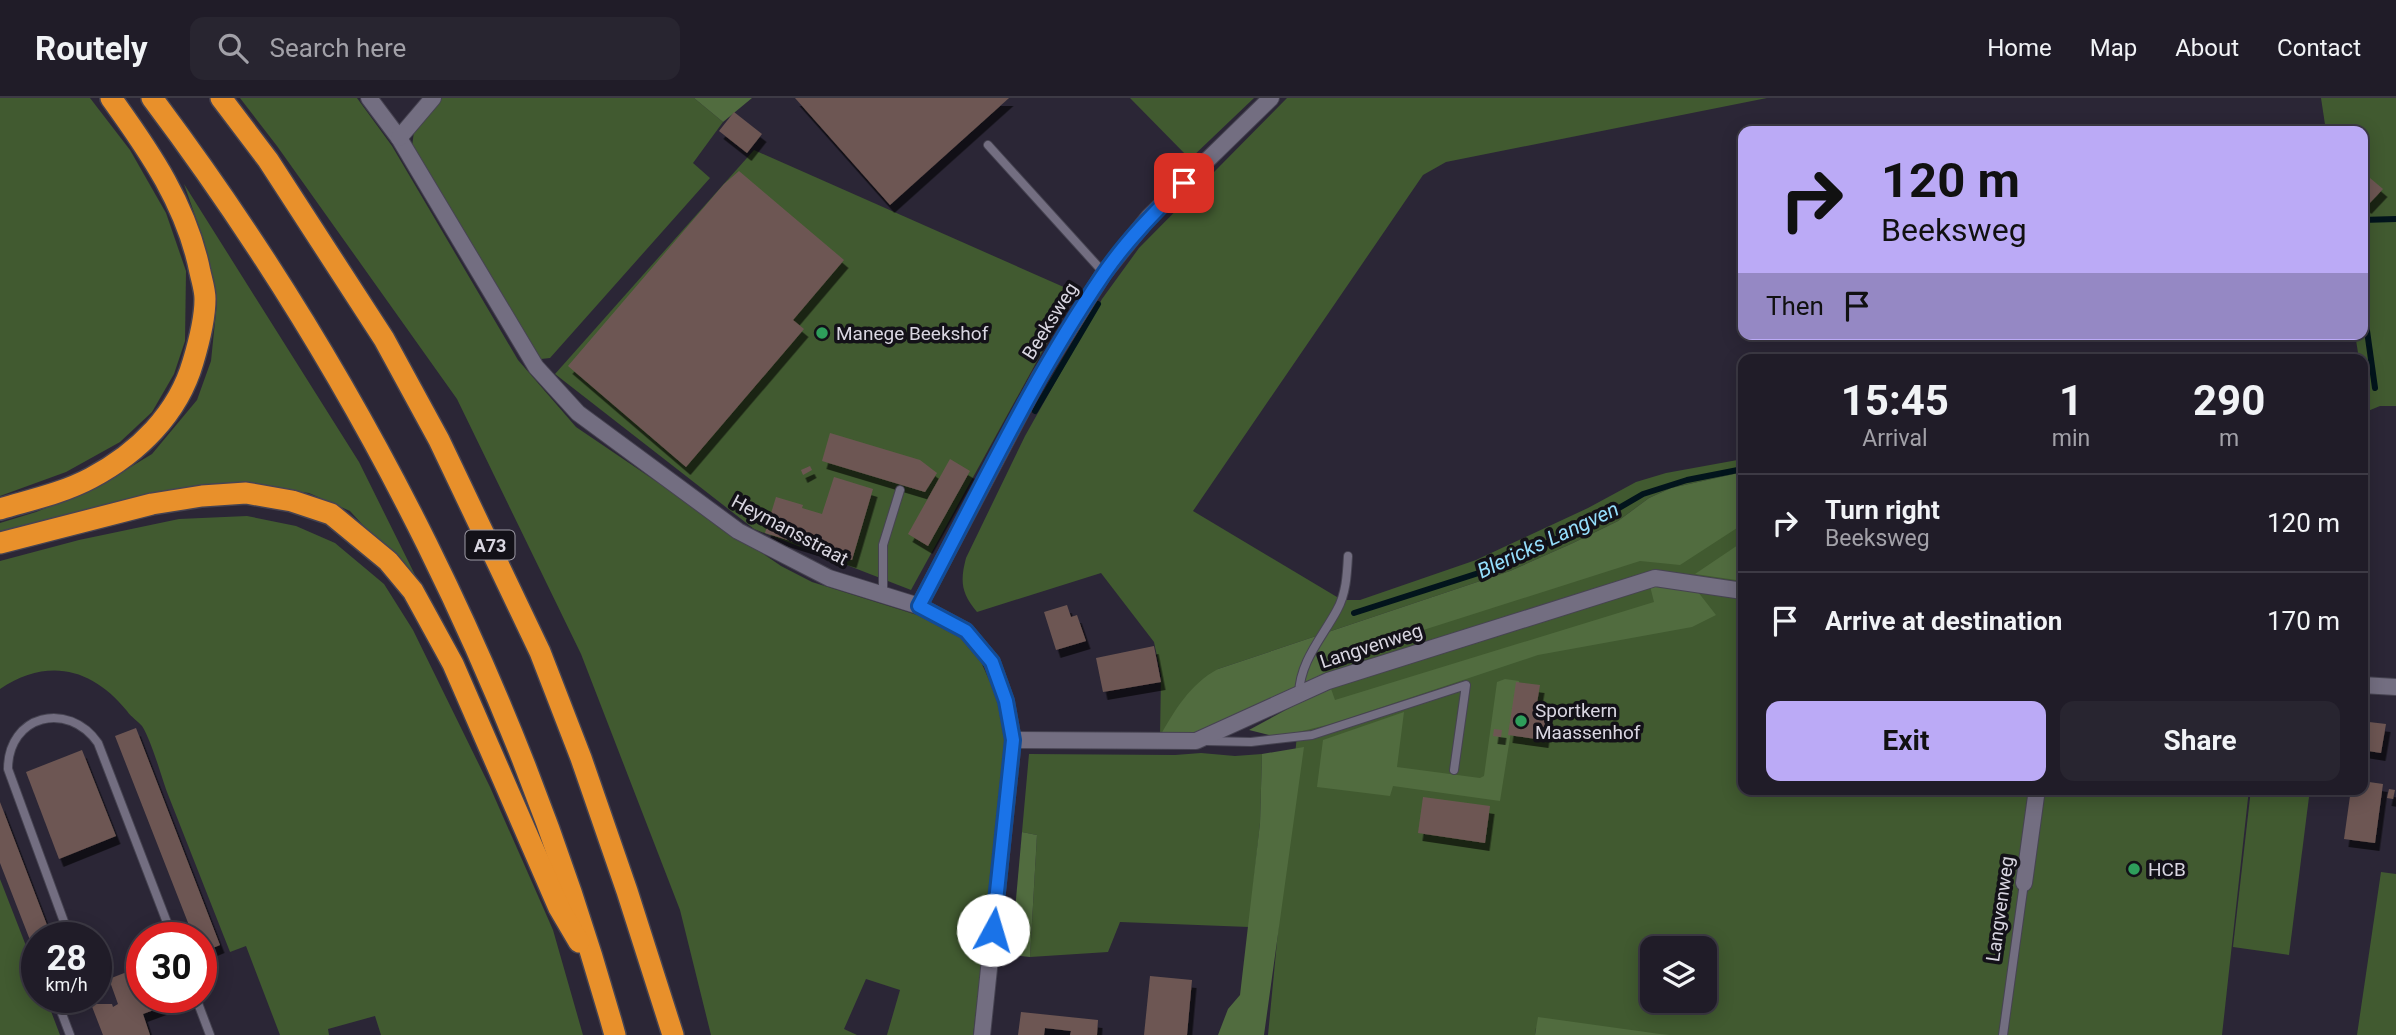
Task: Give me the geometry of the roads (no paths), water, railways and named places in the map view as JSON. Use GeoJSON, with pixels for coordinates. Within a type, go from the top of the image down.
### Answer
{"type":"FeatureCollection","features":[{"type":"Feature","properties":{"kind":"highway"},"geometry":{"type":"LineString","coordinates":[[0,509],[66,489],[89,479],[147,440],[172,410],[187,383],[200,339],[205,298],[195,248],[177,203],[155,161],[111,98]]}},
{"type":"Feature","properties":{"kind":"highway","name":"A73"},"geometry":{"type":"LineString","coordinates":[[152,98],[238,217],[330,363],[435,559],[491,680],[566,872],[615,1035]]}},
{"type":"Feature","properties":{"kind":"highway","name":"A73"},"geometry":{"type":"LineString","coordinates":[[221,98],[268,160],[384,339],[439,440],[540,652],[581,758],[673,1035]]}},
{"type":"Feature","properties":{"kind":"highway","name":"A73"},"geometry":{"type":"LineString","coordinates":[[0,543],[152,504],[202,496],[246,493],[292,501],[331,514],[388,561],[413,591],[434,626],[559,908],[600,979]]}},
{"type":"Feature","properties":{"kind":"street","name":"Heymansstraat"},"geometry":{"type":"LineString","coordinates":[[369,98],[399,138],[536,367],[578,413],[738,531],[829,578],[919,606],[966,631],[992,662],[1006,701],[1013,740],[982,1035]]}},
{"type":"Feature","properties":{"kind":"street"},"geometry":{"type":"LineString","coordinates":[[399,138],[433,98]]}},
{"type":"Feature","properties":{"kind":"street","name":"Beeksweg"},"geometry":{"type":"LineString","coordinates":[[919,606],[1040,376],[1104,273],[1149,217],[1270,98]]}},
{"type":"Feature","properties":{"kind":"street","name":"Langvenweg"},"geometry":{"type":"LineString","coordinates":[[1013,740],[1196,741],[1328,681],[1655,578],[1738,590]]}},
{"type":"Feature","properties":{"kind":"street"},"geometry":{"type":"LineString","coordinates":[[2368,685],[2396,687]]}},
{"type":"Feature","properties":{"kind":"street","name":"Langvenweg"},"geometry":{"type":"LineString","coordinates":[[2024,883],[2037,795]]}},
{"type":"Feature","properties":{"kind":"lane"},"geometry":{"type":"LineString","coordinates":[[988,145],[1104,273]]}},
{"type":"Feature","properties":{"kind":"lane"},"geometry":{"type":"LineString","coordinates":[[883,594],[883,545],[900,490]]}},
{"type":"Feature","properties":{"kind":"lane"},"geometry":{"type":"LineString","coordinates":[[1298,694],[1300,677],[1314,647],[1339,608],[1345,589],[1348,556]]}},
{"type":"Feature","properties":{"kind":"lane"},"geometry":{"type":"LineString","coordinates":[[1196,741],[1251,742],[1312,735],[1466,685],[1454,769]]}},
{"type":"Feature","properties":{"kind":"lane"},"geometry":{"type":"LineString","coordinates":[[64,922],[8,769],[10,751],[24,729],[38,721],[51,718],[63,718],[82,725],[98,744],[167,922]]}},
{"type":"Feature","properties":{"kind":"lane","name":"Langvenweg"},"geometry":{"type":"LineString","coordinates":[[2003,1035],[2024,883]]}},
{"type":"Feature","properties":{"kind":"lane"},"geometry":{"type":"LineString","coordinates":[[62,1013],[70,1035]]}},
{"type":"Feature","properties":{"kind":"lane"},"geometry":{"type":"LineString","coordinates":[[201,1013],[210,1035]]}},
{"type":"Feature","properties":{"kind":"waterway","name":"Blericks Langven"},"geometry":{"type":"LineString","coordinates":[[2368,220],[2396,219]]}},
{"type":"Feature","properties":{"kind":"waterway"},"geometry":{"type":"LineString","coordinates":[[1035,411],[1098,304]]}},
{"type":"Feature","properties":{"kind":"waterway","name":"Blericks Langven"},"geometry":{"type":"LineString","coordinates":[[2368,338],[2375,388]]}},
{"type":"Feature","properties":{"kind":"waterway","name":"Blericks Langven"},"geometry":{"type":"LineString","coordinates":[[1354,613],[1488,570],[1600,519],[1643,494],[1687,480],[1738,470]]}},
{"type":"Feature","properties":{"kind":"place","name":"Manege Beekshof"},"geometry":{"type":"Point","coordinates":[822,333]}},
{"type":"Feature","properties":{"kind":"place","name":"Sportkern Maassenhof"},"geometry":{"type":"Point","coordinates":[1521,721]}},
{"type":"Feature","properties":{"kind":"place","name":"HCB"},"geometry":{"type":"Point","coordinates":[2134,869]}}]}
